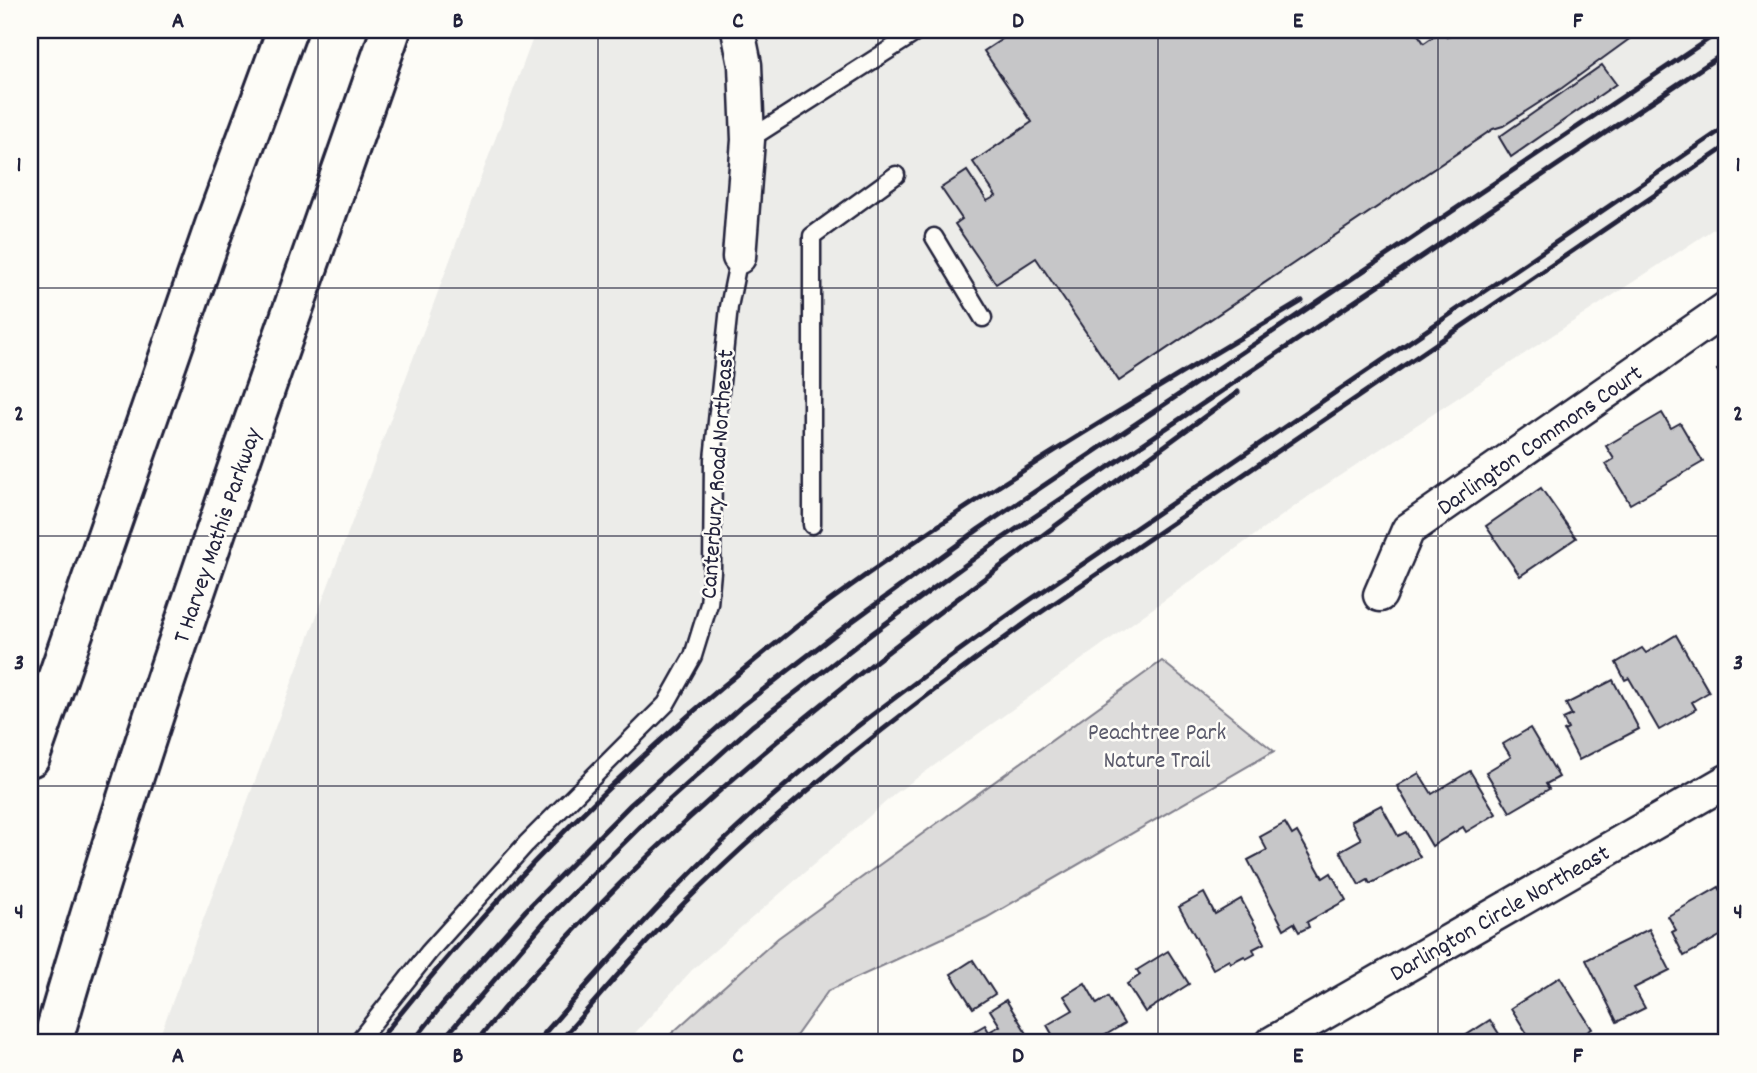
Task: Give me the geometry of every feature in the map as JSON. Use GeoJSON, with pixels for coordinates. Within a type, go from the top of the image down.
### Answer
{"type":"FeatureCollection","features":[{"type":"Feature","properties":{"kind":"highway"},"geometry":{"type":"LineString","coordinates":[[216,222],[271,30]]}},
{"type":"Feature","properties":{"kind":"highway"},"geometry":{"type":"LineString","coordinates":[[30,757],[216,222],[287,30]]}},
{"type":"Feature","properties":{"kind":"highway","name":"T Harvey Mathis Parkway"},"geometry":{"type":"LineString","coordinates":[[52,1043],[140,755],[391,30]]}},
{"type":"Feature","properties":{"kind":"street","name":"Canterbury Road Northeast"},"geometry":{"type":"LineString","coordinates":[[738,30],[745,65],[748,141],[739,257]]}},
{"type":"Feature","properties":{"kind":"street","name":"Darlington Commons Court"},"geometry":{"type":"LineString","coordinates":[[1380,595],[1408,530],[1727,308]]}},
{"type":"Feature","properties":{"kind":"street","name":"Darlington Circle Northeast"},"geometry":{"type":"LineString","coordinates":[[1272,1043],[1727,781]]}},
{"type":"Feature","properties":{"kind":"lane"},"geometry":{"type":"LineString","coordinates":[[748,141],[920,30]]}},
{"type":"Feature","properties":{"kind":"lane"},"geometry":{"type":"LineString","coordinates":[[812,525],[812,236],[896,175]]}},
{"type":"Feature","properties":{"kind":"lane"},"geometry":{"type":"LineString","coordinates":[[934,237],[983,318]]}},
{"type":"Feature","properties":{"kind":"lane","name":"Canterbury Road Northeast"},"geometry":{"type":"LineString","coordinates":[[357,1043],[429,952],[526,844],[666,704],[694,656],[709,604],[712,572],[713,459],[729,307],[739,257]]}},
{"type":"Feature","properties":{"kind":"shaded area"},"geometry":{"type":"Polygon","coordinates":[[[536,30],[1727,30],[1727,220],[1312,494],[896,793],[692,970],[626,1043],[157,1043],[536,30]]]}},
{"type":"Feature","properties":{"kind":"green space","name":"Peachtree Park Nature Trail"},"geometry":{"type":"Polygon","coordinates":[[[1162,661],[1274,751],[986,918],[828,991],[791,1043],[661,1043],[778,938],[1162,661]]]}},
{"type":"Feature","properties":{"kind":"building"},"geometry":{"type":"Polygon","coordinates":[[[1016,30],[1415,30],[1424,43],[1443,30],[1447,37],[1457,30],[1639,32],[1562,88],[1503,126],[1493,129],[1119,381],[1036,258],[996,284],[955,224],[962,219],[941,188],[967,171],[987,201],[996,196],[973,162],[1032,122],[984,51],[1016,30]]]}},
{"type":"Feature","properties":{"kind":"building"},"geometry":{"type":"Polygon","coordinates":[[[1602,65],[1616,84],[1511,157],[1499,137],[1602,65]]]}},
{"type":"Feature","properties":{"kind":"building"},"geometry":{"type":"Polygon","coordinates":[[[1727,363],[1727,385],[1717,370],[1727,363]]]}},
{"type":"Feature","properties":{"kind":"building"},"geometry":{"type":"Polygon","coordinates":[[[1662,413],[1671,428],[1680,423],[1703,462],[1630,504],[1606,464],[1614,459],[1606,446],[1662,413]]]}},
{"type":"Feature","properties":{"kind":"building"},"geometry":{"type":"Polygon","coordinates":[[[1541,488],[1576,538],[1520,576],[1486,526],[1541,488]]]}},
{"type":"Feature","properties":{"kind":"building"},"geometry":{"type":"Polygon","coordinates":[[[1676,635],[1709,692],[1692,702],[1696,709],[1659,730],[1629,678],[1625,680],[1616,663],[1642,648],[1646,653],[1676,635]]]}},
{"type":"Feature","properties":{"kind":"building"},"geometry":{"type":"Polygon","coordinates":[[[1613,680],[1639,729],[1579,760],[1564,731],[1568,729],[1563,719],[1572,715],[1566,704],[1613,680]]]}},
{"type":"Feature","properties":{"kind":"building"},"geometry":{"type":"Polygon","coordinates":[[[1530,728],[1559,777],[1546,784],[1549,789],[1510,812],[1486,772],[1511,757],[1503,744],[1530,728]]]}},
{"type":"Feature","properties":{"kind":"building"},"geometry":{"type":"Polygon","coordinates":[[[1470,771],[1496,814],[1466,832],[1463,827],[1432,846],[1397,786],[1419,773],[1432,794],[1470,771]]]}},
{"type":"Feature","properties":{"kind":"building"},"geometry":{"type":"Polygon","coordinates":[[[1381,805],[1398,836],[1406,832],[1420,857],[1370,884],[1368,880],[1359,885],[1340,851],[1361,839],[1351,821],[1381,805]]]}},
{"type":"Feature","properties":{"kind":"building"},"geometry":{"type":"Polygon","coordinates":[[[1285,823],[1292,835],[1297,832],[1323,878],[1331,873],[1346,900],[1307,922],[1309,927],[1299,932],[1294,923],[1284,929],[1248,860],[1267,850],[1260,837],[1285,823]]]}},
{"type":"Feature","properties":{"kind":"building"},"geometry":{"type":"Polygon","coordinates":[[[1719,887],[1727,902],[1727,932],[1684,956],[1672,932],[1676,930],[1668,916],[1719,887]]]}},
{"type":"Feature","properties":{"kind":"building"},"geometry":{"type":"Polygon","coordinates":[[[1204,893],[1215,914],[1241,899],[1265,943],[1253,949],[1255,954],[1231,963],[1229,960],[1213,969],[1179,907],[1204,893]]]}},
{"type":"Feature","properties":{"kind":"building"},"geometry":{"type":"Polygon","coordinates":[[[1649,929],[1670,970],[1634,988],[1645,1008],[1617,1022],[1586,960],[1649,929]]]}},
{"type":"Feature","properties":{"kind":"building"},"geometry":{"type":"Polygon","coordinates":[[[1168,951],[1189,984],[1145,1012],[1127,984],[1140,975],[1137,970],[1168,951]]]}},
{"type":"Feature","properties":{"kind":"building"},"geometry":{"type":"Polygon","coordinates":[[[973,960],[995,994],[973,1008],[951,974],[973,960]]]}},
{"type":"Feature","properties":{"kind":"building"},"geometry":{"type":"Polygon","coordinates":[[[1560,977],[1592,1029],[1569,1043],[1533,1043],[1511,1008],[1560,977]]]}},
{"type":"Feature","properties":{"kind":"building"},"geometry":{"type":"Polygon","coordinates":[[[1085,983],[1097,1004],[1108,997],[1124,1024],[1092,1043],[1057,1043],[1047,1025],[1073,1010],[1064,996],[1085,983]]]}},
{"type":"Feature","properties":{"kind":"building"},"geometry":{"type":"Polygon","coordinates":[[[1006,1000],[1033,1043],[971,1043],[966,1036],[985,1025],[989,1032],[1000,1026],[990,1010],[1006,1000]]]}},
{"type":"Feature","properties":{"kind":"building"},"geometry":{"type":"Polygon","coordinates":[[[1490,1020],[1505,1043],[1454,1043],[1490,1020]]]}},
{"type":"Feature","properties":{"kind":"railway"},"geometry":{"type":"LineString","coordinates":[[412,1043],[526,910],[631,804],[742,706],[979,529],[1722,30]]}},
{"type":"Feature","properties":{"kind":"railway"},"geometry":{"type":"LineString","coordinates":[[440,1043],[546,920],[646,821],[752,726],[994,544],[1727,51]]}},
{"type":"Feature","properties":{"kind":"railway"},"geometry":{"type":"LineString","coordinates":[[536,1043],[615,953],[697,867],[774,795],[855,728],[1024,604],[1727,126]]}},
{"type":"Feature","properties":{"kind":"railway"},"geometry":{"type":"LineString","coordinates":[[558,1043],[652,936],[712,876],[789,806],[909,709],[1034,617],[1727,146]]}},
{"type":"Feature","properties":{"kind":"railway"},"geometry":{"type":"LineString","coordinates":[[377,1043],[464,938],[557,839],[656,744],[798,626],[892,557],[1007,481],[1302,301]]}},
{"type":"Feature","properties":{"kind":"railway"},"geometry":{"type":"LineString","coordinates":[[475,1043],[557,948],[645,859],[738,774],[934,616],[1238,392]]}}]}
